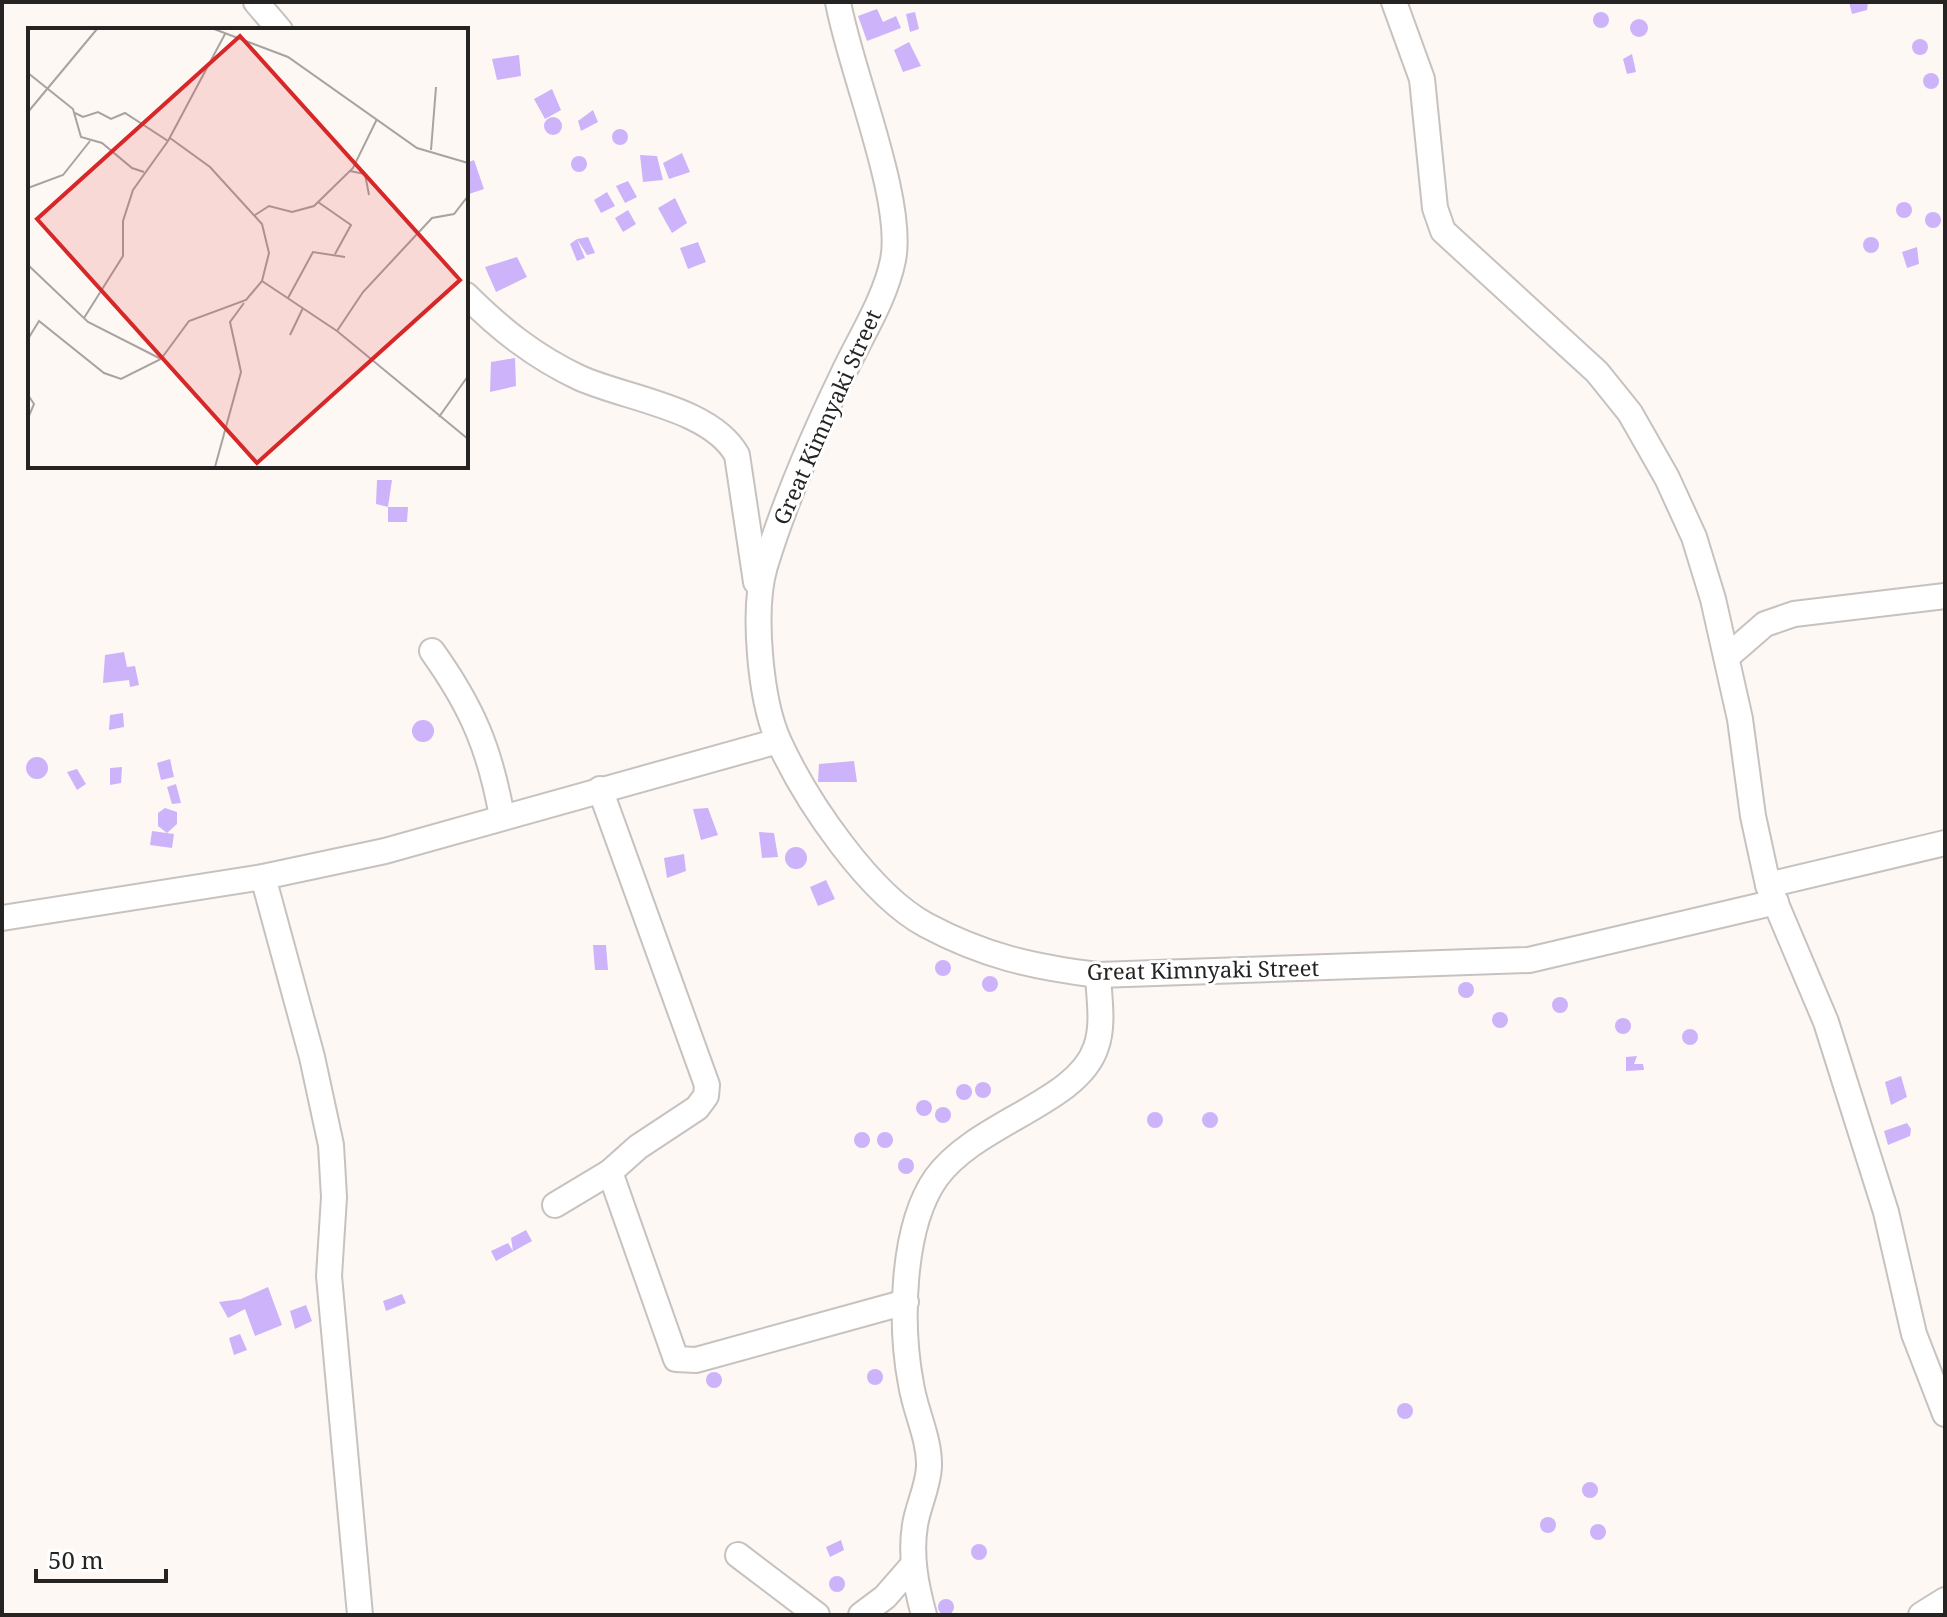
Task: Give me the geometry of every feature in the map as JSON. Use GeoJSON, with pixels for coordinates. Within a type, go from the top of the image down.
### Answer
{"type":"FeatureCollection","features":[{"type":"Feature","properties":{"kind":"street"},"geometry":{"type":"LineString","coordinates":[[256,2],[278,28]]}},
{"type":"Feature","properties":{"kind":"street","name":"Great Kimnyaki Street"},"geometry":{"type":"LineString","coordinates":[[838,2],[845,42],[888,194],[895,238],[893,261],[798,473],[758,597],[764,681],[778,741],[823,822],[876,883],[923,923],[1030,967],[1098,975],[1529,960],[1945,843]]}},
{"type":"Feature","properties":{"kind":"street"},"geometry":{"type":"LineString","coordinates":[[1394,2],[1422,79],[1435,208],[1443,231],[1597,372],[1630,413],[1667,478],[1694,537],[1727,657],[1772,893],[1826,1022],[1886,1212],[1914,1334],[1945,1414]]}},
{"type":"Feature","properties":{"kind":"street"},"geometry":{"type":"LineString","coordinates":[[468,297],[502,330],[534,353],[581,378],[678,413],[717,430],[728,439],[737,455],[758,597]]}},
{"type":"Feature","properties":{"kind":"street"},"geometry":{"type":"LineString","coordinates":[[1727,657],[1744,639],[1765,624],[1794,614],[1945,596]]}},
{"type":"Feature","properties":{"kind":"street"},"geometry":{"type":"LineString","coordinates":[[432,651],[470,707],[488,750],[502,817]]}},
{"type":"Feature","properties":{"kind":"street"},"geometry":{"type":"LineString","coordinates":[[2,918],[263,877],[385,851],[778,741]]}},
{"type":"Feature","properties":{"kind":"street"},"geometry":{"type":"LineString","coordinates":[[555,1205],[610,1172],[638,1147],[697,1108],[706,1096],[707,1085],[600,789]]}},
{"type":"Feature","properties":{"kind":"street"},"geometry":{"type":"LineString","coordinates":[[263,877],[312,1057],[331,1145],[334,1197],[329,1276],[360,1615]]}},
{"type":"Feature","properties":{"kind":"street"},"geometry":{"type":"LineString","coordinates":[[924,1615],[913,1565],[915,1526],[929,1464],[910,1383],[906,1302],[910,1242],[920,1206],[936,1177],[964,1147],[1059,1093],[1085,1071],[1097,1047],[1100,1026],[1098,975]]}},
{"type":"Feature","properties":{"kind":"street"},"geometry":{"type":"LineString","coordinates":[[610,1172],[676,1359],[696,1360],[906,1302]]}},
{"type":"Feature","properties":{"kind":"street"},"geometry":{"type":"LineString","coordinates":[[738,1555],[817,1615]]}},
{"type":"Feature","properties":{"kind":"street"},"geometry":{"type":"LineString","coordinates":[[861,1615],[885,1597],[913,1565]]}},
{"type":"Feature","properties":{"kind":"street"},"geometry":{"type":"LineString","coordinates":[[1921,1615],[1945,1600]]}},
{"type":"Feature","properties":{"kind":"building"},"geometry":{"type":"Polygon","coordinates":[[[1849,2],[1868,2],[1867,10],[1852,14],[1849,2]]]}},
{"type":"Feature","properties":{"kind":"building"},"geometry":{"type":"Polygon","coordinates":[[[877,9],[883,22],[896,16],[901,28],[867,41],[858,16],[877,9]]]}},
{"type":"Feature","properties":{"kind":"building"},"geometry":{"type":"Polygon","coordinates":[[[915,12],[919,29],[910,32],[906,14],[915,12]]]}},
{"type":"Feature","properties":{"kind":"building"},"geometry":{"type":"Polygon","coordinates":[[[1601,12],[1607,14],[1607,26],[1601,28],[1595,26],[1593,20],[1595,14],[1601,12]]]}},
{"type":"Feature","properties":{"kind":"building"},"geometry":{"type":"Polygon","coordinates":[[[1639,19],[1648,28],[1639,37],[1630,28],[1639,19]]]}},
{"type":"Feature","properties":{"kind":"building"},"geometry":{"type":"Polygon","coordinates":[[[1920,39],[1926,41],[1926,53],[1920,55],[1914,53],[1912,47],[1914,41],[1920,39]]]}},
{"type":"Feature","properties":{"kind":"building"},"geometry":{"type":"Polygon","coordinates":[[[909,42],[921,66],[903,72],[894,50],[909,42]]]}},
{"type":"Feature","properties":{"kind":"building"},"geometry":{"type":"Polygon","coordinates":[[[1632,54],[1636,72],[1627,74],[1623,59],[1632,54]]]}},
{"type":"Feature","properties":{"kind":"building"},"geometry":{"type":"Polygon","coordinates":[[[519,55],[521,76],[497,80],[492,59],[519,55]]]}},
{"type":"Feature","properties":{"kind":"building"},"geometry":{"type":"Polygon","coordinates":[[[1931,73],[1937,75],[1937,87],[1931,89],[1925,87],[1923,81],[1925,75],[1931,73]]]}},
{"type":"Feature","properties":{"kind":"building"},"geometry":{"type":"Polygon","coordinates":[[[552,89],[561,110],[545,119],[534,99],[552,89]]]}},
{"type":"Feature","properties":{"kind":"building"},"geometry":{"type":"Polygon","coordinates":[[[593,110],[598,122],[581,131],[578,121],[593,110]]]}},
{"type":"Feature","properties":{"kind":"building"},"geometry":{"type":"Polygon","coordinates":[[[549,117],[557,117],[562,126],[560,133],[549,135],[544,130],[544,122],[549,117]]]}},
{"type":"Feature","properties":{"kind":"building"},"geometry":{"type":"Polygon","coordinates":[[[620,129],[626,131],[626,143],[620,145],[614,143],[612,137],[614,131],[620,129]]]}},
{"type":"Feature","properties":{"kind":"building"},"geometry":{"type":"Polygon","coordinates":[[[682,153],[690,172],[669,179],[663,163],[682,153]]]}},
{"type":"Feature","properties":{"kind":"building"},"geometry":{"type":"Polygon","coordinates":[[[640,155],[657,156],[663,180],[643,182],[640,155]]]}},
{"type":"Feature","properties":{"kind":"building"},"geometry":{"type":"Polygon","coordinates":[[[579,156],[585,158],[585,170],[579,172],[573,170],[571,164],[573,158],[579,156]]]}},
{"type":"Feature","properties":{"kind":"building"},"geometry":{"type":"Polygon","coordinates":[[[474,160],[484,189],[468,194],[468,162],[474,160]]]}},
{"type":"Feature","properties":{"kind":"building"},"geometry":{"type":"Polygon","coordinates":[[[628,181],[637,197],[625,203],[616,186],[628,181]]]}},
{"type":"Feature","properties":{"kind":"building"},"geometry":{"type":"Polygon","coordinates":[[[607,192],[615,206],[601,213],[594,200],[607,192]]]}},
{"type":"Feature","properties":{"kind":"building"},"geometry":{"type":"Polygon","coordinates":[[[675,198],[687,223],[672,233],[658,208],[675,198]]]}},
{"type":"Feature","properties":{"kind":"building"},"geometry":{"type":"Polygon","coordinates":[[[1904,202],[1910,204],[1910,216],[1904,218],[1898,216],[1896,210],[1898,204],[1904,202]]]}},
{"type":"Feature","properties":{"kind":"building"},"geometry":{"type":"Polygon","coordinates":[[[628,210],[636,224],[623,232],[615,218],[628,210]]]}},
{"type":"Feature","properties":{"kind":"building"},"geometry":{"type":"Polygon","coordinates":[[[1933,212],[1939,214],[1939,226],[1933,228],[1927,226],[1925,220],[1927,214],[1933,212]]]}},
{"type":"Feature","properties":{"kind":"building"},"geometry":{"type":"Polygon","coordinates":[[[588,237],[595,253],[587,255],[577,239],[588,237]]]}},
{"type":"Feature","properties":{"kind":"building"},"geometry":{"type":"Polygon","coordinates":[[[1871,237],[1877,239],[1877,251],[1871,253],[1865,251],[1863,245],[1865,239],[1871,237]]]}},
{"type":"Feature","properties":{"kind":"building"},"geometry":{"type":"Polygon","coordinates":[[[577,239],[585,258],[577,261],[570,244],[577,239]]]}},
{"type":"Feature","properties":{"kind":"building"},"geometry":{"type":"Polygon","coordinates":[[[698,242],[706,262],[688,269],[680,248],[698,242]]]}},
{"type":"Feature","properties":{"kind":"building"},"geometry":{"type":"Polygon","coordinates":[[[1917,247],[1919,264],[1907,268],[1902,252],[1917,247]]]}},
{"type":"Feature","properties":{"kind":"building"},"geometry":{"type":"Polygon","coordinates":[[[517,257],[527,277],[496,292],[485,267],[517,257]]]}},
{"type":"Feature","properties":{"kind":"building"},"geometry":{"type":"Polygon","coordinates":[[[515,358],[516,386],[490,392],[491,362],[515,358]]]}},
{"type":"Feature","properties":{"kind":"building"},"geometry":{"type":"Polygon","coordinates":[[[377,480],[392,480],[388,507],[376,504],[377,480]]]}},
{"type":"Feature","properties":{"kind":"building"},"geometry":{"type":"Polygon","coordinates":[[[388,507],[408,507],[407,522],[388,522],[388,507]]]}},
{"type":"Feature","properties":{"kind":"building"},"geometry":{"type":"Polygon","coordinates":[[[124,652],[127,667],[135,666],[139,685],[130,687],[129,680],[103,683],[105,655],[124,652]]]}},
{"type":"Feature","properties":{"kind":"building"},"geometry":{"type":"Polygon","coordinates":[[[123,713],[124,727],[109,730],[110,715],[123,713]]]}},
{"type":"Feature","properties":{"kind":"building"},"geometry":{"type":"Polygon","coordinates":[[[423,720],[431,723],[434,731],[431,739],[423,742],[415,739],[412,731],[415,723],[423,720]]]}},
{"type":"Feature","properties":{"kind":"building"},"geometry":{"type":"Polygon","coordinates":[[[37,757],[45,760],[48,768],[45,776],[37,779],[29,776],[26,768],[29,760],[37,757]]]}},
{"type":"Feature","properties":{"kind":"building"},"geometry":{"type":"Polygon","coordinates":[[[170,759],[174,777],[161,780],[157,763],[170,759]]]}},
{"type":"Feature","properties":{"kind":"building"},"geometry":{"type":"Polygon","coordinates":[[[854,761],[857,782],[818,782],[819,764],[854,761]]]}},
{"type":"Feature","properties":{"kind":"building"},"geometry":{"type":"Polygon","coordinates":[[[122,767],[121,783],[110,785],[110,768],[122,767]]]}},
{"type":"Feature","properties":{"kind":"building"},"geometry":{"type":"Polygon","coordinates":[[[77,769],[86,784],[77,790],[67,772],[77,769]]]}},
{"type":"Feature","properties":{"kind":"building"},"geometry":{"type":"Polygon","coordinates":[[[176,784],[181,803],[172,804],[167,787],[176,784]]]}},
{"type":"Feature","properties":{"kind":"building"},"geometry":{"type":"Polygon","coordinates":[[[165,808],[177,812],[177,824],[167,833],[158,826],[158,813],[165,808]]]}},
{"type":"Feature","properties":{"kind":"building"},"geometry":{"type":"Polygon","coordinates":[[[708,808],[718,835],[701,840],[693,809],[708,808]]]}},
{"type":"Feature","properties":{"kind":"building"},"geometry":{"type":"Polygon","coordinates":[[[152,831],[174,834],[172,848],[150,845],[152,831]]]}},
{"type":"Feature","properties":{"kind":"building"},"geometry":{"type":"Polygon","coordinates":[[[759,832],[774,833],[778,857],[762,858],[759,832]]]}},
{"type":"Feature","properties":{"kind":"building"},"geometry":{"type":"Polygon","coordinates":[[[796,847],[804,850],[807,858],[804,866],[796,869],[788,866],[785,858],[788,850],[796,847]]]}},
{"type":"Feature","properties":{"kind":"building"},"geometry":{"type":"Polygon","coordinates":[[[684,854],[686,871],[667,878],[664,858],[684,854]]]}},
{"type":"Feature","properties":{"kind":"building"},"geometry":{"type":"Polygon","coordinates":[[[826,880],[835,899],[818,906],[810,887],[826,880]]]}},
{"type":"Feature","properties":{"kind":"building"},"geometry":{"type":"Polygon","coordinates":[[[593,945],[606,945],[608,970],[595,970],[593,945]]]}},
{"type":"Feature","properties":{"kind":"building"},"geometry":{"type":"Polygon","coordinates":[[[943,960],[949,962],[949,974],[943,976],[937,974],[935,968],[937,962],[943,960]]]}},
{"type":"Feature","properties":{"kind":"building"},"geometry":{"type":"Polygon","coordinates":[[[990,976],[996,978],[996,990],[990,992],[984,990],[982,984],[984,978],[990,976]]]}},
{"type":"Feature","properties":{"kind":"building"},"geometry":{"type":"Polygon","coordinates":[[[1466,982],[1472,984],[1472,996],[1466,998],[1460,996],[1458,990],[1460,984],[1466,982]]]}},
{"type":"Feature","properties":{"kind":"building"},"geometry":{"type":"Polygon","coordinates":[[[1560,997],[1566,999],[1566,1011],[1560,1013],[1554,1011],[1552,1005],[1554,999],[1560,997]]]}},
{"type":"Feature","properties":{"kind":"building"},"geometry":{"type":"Polygon","coordinates":[[[1500,1012],[1506,1014],[1506,1026],[1500,1028],[1494,1026],[1492,1020],[1494,1014],[1500,1012]]]}},
{"type":"Feature","properties":{"kind":"building"},"geometry":{"type":"Polygon","coordinates":[[[1623,1018],[1629,1020],[1629,1032],[1623,1034],[1617,1032],[1615,1026],[1617,1020],[1623,1018]]]}},
{"type":"Feature","properties":{"kind":"building"},"geometry":{"type":"Polygon","coordinates":[[[1690,1029],[1696,1031],[1696,1043],[1690,1045],[1684,1043],[1682,1037],[1684,1031],[1690,1029]]]}},
{"type":"Feature","properties":{"kind":"building"},"geometry":{"type":"Polygon","coordinates":[[[1637,1056],[1634,1064],[1643,1064],[1644,1070],[1626,1071],[1626,1057],[1637,1056]]]}},
{"type":"Feature","properties":{"kind":"building"},"geometry":{"type":"Polygon","coordinates":[[[1901,1076],[1907,1097],[1891,1105],[1885,1082],[1901,1076]]]}},
{"type":"Feature","properties":{"kind":"building"},"geometry":{"type":"Polygon","coordinates":[[[983,1082],[989,1084],[989,1096],[983,1098],[977,1096],[975,1090],[977,1084],[983,1082]]]}},
{"type":"Feature","properties":{"kind":"building"},"geometry":{"type":"Polygon","coordinates":[[[964,1084],[970,1086],[970,1098],[964,1100],[958,1098],[956,1092],[958,1086],[964,1084]]]}},
{"type":"Feature","properties":{"kind":"building"},"geometry":{"type":"Polygon","coordinates":[[[924,1100],[930,1102],[930,1114],[924,1116],[918,1114],[916,1108],[918,1102],[924,1100]]]}},
{"type":"Feature","properties":{"kind":"building"},"geometry":{"type":"Polygon","coordinates":[[[943,1107],[949,1109],[949,1121],[943,1123],[937,1121],[935,1115],[937,1109],[943,1107]]]}},
{"type":"Feature","properties":{"kind":"building"},"geometry":{"type":"Polygon","coordinates":[[[1155,1112],[1161,1114],[1161,1126],[1155,1128],[1149,1126],[1147,1120],[1149,1114],[1155,1112]]]}},
{"type":"Feature","properties":{"kind":"building"},"geometry":{"type":"Polygon","coordinates":[[[1210,1112],[1216,1114],[1216,1126],[1210,1128],[1204,1126],[1202,1120],[1204,1114],[1210,1112]]]}},
{"type":"Feature","properties":{"kind":"building"},"geometry":{"type":"Polygon","coordinates":[[[1907,1123],[1911,1129],[1910,1136],[1888,1145],[1884,1131],[1907,1123]]]}},
{"type":"Feature","properties":{"kind":"building"},"geometry":{"type":"Polygon","coordinates":[[[862,1132],[868,1134],[868,1146],[862,1148],[856,1146],[854,1140],[856,1134],[862,1132]]]}},
{"type":"Feature","properties":{"kind":"building"},"geometry":{"type":"Polygon","coordinates":[[[885,1132],[891,1134],[891,1146],[885,1148],[879,1146],[877,1140],[879,1134],[885,1132]]]}},
{"type":"Feature","properties":{"kind":"building"},"geometry":{"type":"Polygon","coordinates":[[[906,1158],[912,1160],[912,1172],[906,1174],[900,1172],[898,1166],[900,1160],[906,1158]]]}},
{"type":"Feature","properties":{"kind":"building"},"geometry":{"type":"Polygon","coordinates":[[[526,1230],[532,1241],[496,1261],[491,1251],[508,1243],[513,1251],[511,1238],[526,1230]]]}},
{"type":"Feature","properties":{"kind":"building"},"geometry":{"type":"Polygon","coordinates":[[[268,1287],[282,1325],[255,1336],[245,1309],[228,1318],[219,1302],[241,1299],[268,1287]]]}},
{"type":"Feature","properties":{"kind":"building"},"geometry":{"type":"Polygon","coordinates":[[[402,1294],[406,1303],[386,1311],[383,1301],[402,1294]]]}},
{"type":"Feature","properties":{"kind":"building"},"geometry":{"type":"Polygon","coordinates":[[[306,1305],[312,1321],[295,1329],[290,1311],[306,1305]]]}},
{"type":"Feature","properties":{"kind":"building"},"geometry":{"type":"Polygon","coordinates":[[[240,1334],[247,1350],[234,1355],[229,1338],[240,1334]]]}},
{"type":"Feature","properties":{"kind":"building"},"geometry":{"type":"Polygon","coordinates":[[[875,1369],[881,1371],[881,1383],[875,1385],[869,1383],[867,1377],[869,1371],[875,1369]]]}},
{"type":"Feature","properties":{"kind":"building"},"geometry":{"type":"Polygon","coordinates":[[[714,1372],[720,1374],[720,1386],[714,1388],[708,1386],[706,1380],[708,1374],[714,1372]]]}},
{"type":"Feature","properties":{"kind":"building"},"geometry":{"type":"Polygon","coordinates":[[[1405,1403],[1411,1405],[1411,1417],[1405,1419],[1399,1417],[1397,1411],[1399,1405],[1405,1403]]]}},
{"type":"Feature","properties":{"kind":"building"},"geometry":{"type":"Polygon","coordinates":[[[1590,1482],[1596,1484],[1596,1496],[1590,1498],[1584,1496],[1582,1490],[1584,1484],[1590,1482]]]}},
{"type":"Feature","properties":{"kind":"building"},"geometry":{"type":"Polygon","coordinates":[[[1548,1517],[1554,1519],[1554,1531],[1548,1533],[1542,1531],[1540,1525],[1542,1519],[1548,1517]]]}},
{"type":"Feature","properties":{"kind":"building"},"geometry":{"type":"Polygon","coordinates":[[[1598,1524],[1604,1526],[1604,1538],[1598,1540],[1592,1538],[1590,1532],[1592,1526],[1598,1524]]]}},
{"type":"Feature","properties":{"kind":"building"},"geometry":{"type":"Polygon","coordinates":[[[841,1540],[844,1550],[830,1557],[826,1547],[841,1540]]]}},
{"type":"Feature","properties":{"kind":"building"},"geometry":{"type":"Polygon","coordinates":[[[979,1544],[985,1546],[985,1558],[979,1560],[973,1558],[971,1552],[973,1546],[979,1544]]]}},
{"type":"Feature","properties":{"kind":"building"},"geometry":{"type":"Polygon","coordinates":[[[837,1576],[843,1578],[843,1590],[837,1592],[831,1590],[829,1584],[831,1578],[837,1576]]]}},
{"type":"Feature","properties":{"kind":"building"},"geometry":{"type":"Polygon","coordinates":[[[946,1599],[952,1601],[952,1613],[946,1615],[940,1613],[938,1607],[940,1601],[946,1599]]]}}]}
